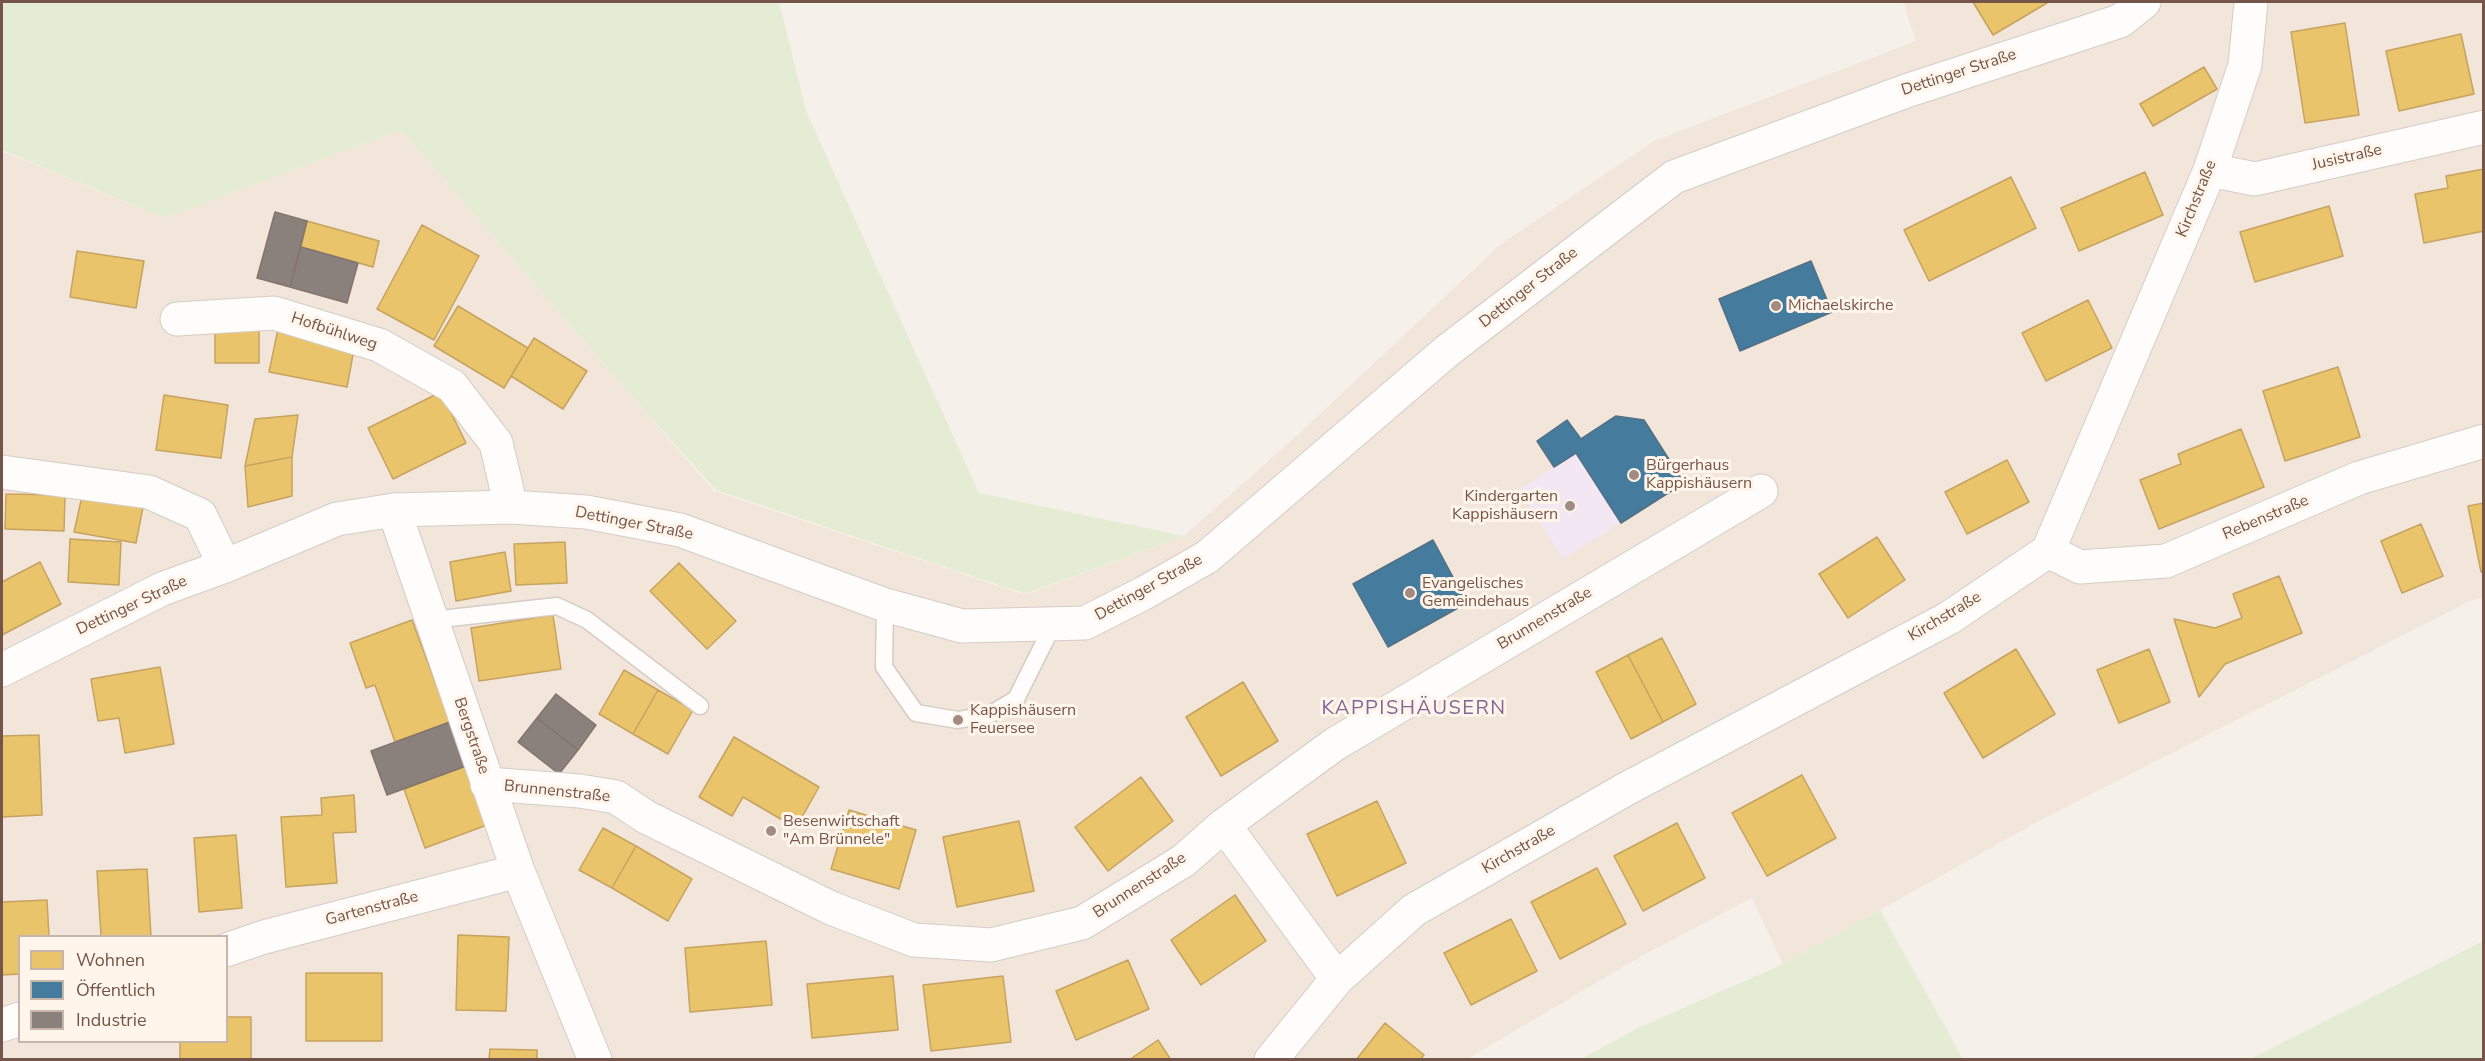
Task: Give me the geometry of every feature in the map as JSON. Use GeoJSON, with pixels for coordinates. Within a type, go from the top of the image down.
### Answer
{"type":"FeatureCollection","features":[{"type":"Feature","properties":{"kind":"street","name":"Dettinger Straße"},"geometry":{"type":"LineString","coordinates":[[2,670],[162,589],[225,566],[337,519],[394,510],[511,507],[586,512],[680,530],[885,605],[962,626],[1084,623],[1144,593],[1207,557],[1448,351],[1674,177],[1906,91],[2120,21],[2144,2]]}},
{"type":"Feature","properties":{"kind":"street","name":"Kirchstraße"},"geometry":{"type":"LineString","coordinates":[[1271,1059],[1337,980],[1414,910],[1626,789],[1949,618],[2048,551],[2210,170],[2245,65],[2251,2]]}},
{"type":"Feature","properties":{"kind":"street","name":"Jusistraße"},"geometry":{"type":"LineString","coordinates":[[2210,170],[2255,178],[2484,127]]}},
{"type":"Feature","properties":{"kind":"street","name":"Hofbühlweg"},"geometry":{"type":"LineString","coordinates":[[177,319],[274,313],[379,345],[452,386],[496,443],[511,507]]}},
{"type":"Feature","properties":{"kind":"street","name":"Rebenstraße"},"geometry":{"type":"LineString","coordinates":[[2048,551],[2080,567],[2166,561],[2359,478],[2484,441]]}},
{"type":"Feature","properties":{"kind":"street"},"geometry":{"type":"LineString","coordinates":[[2,472],[149,492],[200,515],[225,566]]}},
{"type":"Feature","properties":{"kind":"street","name":"Brunnenstraße"},"geometry":{"type":"LineString","coordinates":[[487,784],[580,791],[616,797],[646,817],[831,908],[914,940],[991,945],[1082,923],[1183,861],[1224,825],[1335,744],[1761,491]]}},
{"type":"Feature","properties":{"kind":"street","name":"Bergstraße"},"geometry":{"type":"LineString","coordinates":[[394,510],[518,871],[595,1059]]}},
{"type":"Feature","properties":{"kind":"street"},"geometry":{"type":"LineString","coordinates":[[1224,825],[1337,980]]}},
{"type":"Feature","properties":{"kind":"street","name":"Gartenstraße"},"geometry":{"type":"LineString","coordinates":[[228,949],[264,937],[518,871]]}},
{"type":"Feature","properties":{"kind":"street"},"geometry":{"type":"LineString","coordinates":[[2,1025],[18,1019]]}},
{"type":"Feature","properties":{"kind":"lane"},"geometry":{"type":"LineString","coordinates":[[885,605],[884,667],[915,714],[958,720],[991,714],[1016,699],[1053,625]]}},
{"type":"Feature","properties":{"kind":"lane"},"geometry":{"type":"LineString","coordinates":[[432,620],[557,606],[586,620],[700,706]]}},
{"type":"Feature","properties":{"kind":"shaded area"},"geometry":{"type":"Polygon","coordinates":[[[1903,2],[2483,2],[2483,598],[2470,601],[2048,816],[1783,964],[1752,898],[1645,954],[1467,1059],[2,1059],[2,151],[164,218],[401,130],[714,491],[1025,595],[1184,536],[1302,431],[1500,245],[1654,141],[1916,41],[1903,2]]]}},
{"type":"Feature","properties":{"kind":"shaded area","name":"Kindergarten Kappishäusern"},"geometry":{"type":"Polygon","coordinates":[[[1576,453],[1621,523],[1563,559],[1519,489],[1576,453]]]}},
{"type":"Feature","properties":{"kind":"green space"},"geometry":{"type":"Polygon","coordinates":[[[2,2],[779,2],[806,111],[979,493],[1184,536],[1025,594],[716,490],[401,130],[164,218],[2,150],[2,2]]]}},
{"type":"Feature","properties":{"kind":"green space"},"geometry":{"type":"Polygon","coordinates":[[[1880,910],[1963,1059],[1581,1059],[1638,1028],[1783,964],[1880,910]]]}},
{"type":"Feature","properties":{"kind":"green space"},"geometry":{"type":"Polygon","coordinates":[[[2483,941],[2483,1059],[2250,1059],[2483,941]]]}},
{"type":"Feature","properties":{"kind":"building: Wohnen"},"geometry":{"type":"Polygon","coordinates":[[[1973,2],[2046,2],[2047,3],[1993,35],[1973,2]]]}},
{"type":"Feature","properties":{"kind":"building: Wohnen"},"geometry":{"type":"Polygon","coordinates":[[[2345,23],[2359,115],[2305,123],[2291,32],[2345,23]]]}},
{"type":"Feature","properties":{"kind":"building: Wohnen"},"geometry":{"type":"Polygon","coordinates":[[[2461,34],[2474,94],[2399,111],[2386,51],[2461,34]]]}},
{"type":"Feature","properties":{"kind":"building: Wohnen"},"geometry":{"type":"Polygon","coordinates":[[[2204,67],[2217,89],[2153,126],[2140,104],[2204,67]]]}},
{"type":"Feature","properties":{"kind":"building: Wohnen"},"geometry":{"type":"Polygon","coordinates":[[[2484,169],[2484,231],[2424,243],[2415,194],[2448,188],[2446,176],[2484,169]]]}},
{"type":"Feature","properties":{"kind":"building: Wohnen"},"geometry":{"type":"Polygon","coordinates":[[[2145,172],[2163,215],[2079,251],[2061,208],[2145,172]]]}},
{"type":"Feature","properties":{"kind":"building: Wohnen"},"geometry":{"type":"Polygon","coordinates":[[[2011,177],[2036,228],[1929,281],[1904,230],[2011,177]]]}},
{"type":"Feature","properties":{"kind":"building: Wohnen"},"geometry":{"type":"Polygon","coordinates":[[[2329,206],[2343,256],[2255,282],[2240,232],[2329,206]]]}},
{"type":"Feature","properties":{"kind":"building: Wohnen"},"geometry":{"type":"Polygon","coordinates":[[[307,221],[379,241],[373,267],[301,247],[307,221]]]}},
{"type":"Feature","properties":{"kind":"building: Wohnen"},"geometry":{"type":"Polygon","coordinates":[[[422,225],[479,256],[434,340],[377,309],[422,225]]]}},
{"type":"Feature","properties":{"kind":"building: Wohnen"},"geometry":{"type":"Polygon","coordinates":[[[77,251],[144,261],[136,308],[70,297],[77,251]]]}},
{"type":"Feature","properties":{"kind":"building: Wohnen"},"geometry":{"type":"Polygon","coordinates":[[[2088,300],[2112,348],[2046,381],[2022,333],[2088,300]]]}},
{"type":"Feature","properties":{"kind":"building: Wohnen"},"geometry":{"type":"Polygon","coordinates":[[[458,306],[528,348],[504,388],[434,346],[458,306]]]}},
{"type":"Feature","properties":{"kind":"building: Wohnen"},"geometry":{"type":"Polygon","coordinates":[[[278,329],[355,344],[347,387],[269,372],[278,329]]]}},
{"type":"Feature","properties":{"kind":"building: Wohnen"},"geometry":{"type":"Polygon","coordinates":[[[215,330],[259,330],[259,363],[215,363],[215,330]]]}},
{"type":"Feature","properties":{"kind":"building: Wohnen"},"geometry":{"type":"Polygon","coordinates":[[[534,338],[587,371],[563,409],[511,376],[534,338]]]}},
{"type":"Feature","properties":{"kind":"building: Wohnen"},"geometry":{"type":"Polygon","coordinates":[[[2338,367],[2360,437],[2285,461],[2263,391],[2338,367]]]}},
{"type":"Feature","properties":{"kind":"building: Wohnen"},"geometry":{"type":"Polygon","coordinates":[[[441,392],[466,443],[393,479],[368,428],[441,392]]]}},
{"type":"Feature","properties":{"kind":"building: Wohnen"},"geometry":{"type":"Polygon","coordinates":[[[164,395],[228,405],[221,458],[156,450],[164,395]]]}},
{"type":"Feature","properties":{"kind":"building: Wohnen"},"geometry":{"type":"Polygon","coordinates":[[[298,415],[292,457],[245,466],[255,419],[298,415]]]}},
{"type":"Feature","properties":{"kind":"building: Wohnen"},"geometry":{"type":"Polygon","coordinates":[[[2241,429],[2264,487],[2159,529],[2140,480],[2181,464],[2178,454],[2241,429]]]}},
{"type":"Feature","properties":{"kind":"building: Wohnen"},"geometry":{"type":"Polygon","coordinates":[[[292,457],[292,496],[248,507],[245,466],[292,457]]]}},
{"type":"Feature","properties":{"kind":"building: Wohnen"},"geometry":{"type":"Polygon","coordinates":[[[2007,460],[2029,502],[1967,534],[1945,492],[2007,460]]]}},
{"type":"Feature","properties":{"kind":"building: Wohnen"},"geometry":{"type":"Polygon","coordinates":[[[6,494],[65,495],[64,531],[5,529],[6,494]]]}},
{"type":"Feature","properties":{"kind":"building: Wohnen"},"geometry":{"type":"Polygon","coordinates":[[[82,496],[143,507],[136,543],[74,532],[82,496]]]}},
{"type":"Feature","properties":{"kind":"building: Wohnen"},"geometry":{"type":"Polygon","coordinates":[[[2484,503],[2484,571],[2481,572],[2468,506],[2484,503]]]}},
{"type":"Feature","properties":{"kind":"building: Wohnen"},"geometry":{"type":"Polygon","coordinates":[[[2421,524],[2443,576],[2402,593],[2381,541],[2421,524]]]}},
{"type":"Feature","properties":{"kind":"building: Wohnen"},"geometry":{"type":"Polygon","coordinates":[[[1877,537],[1905,580],[1848,618],[1819,574],[1877,537]]]}},
{"type":"Feature","properties":{"kind":"building: Wohnen"},"geometry":{"type":"Polygon","coordinates":[[[70,539],[121,542],[119,585],[68,582],[70,539]]]}},
{"type":"Feature","properties":{"kind":"building: Wohnen"},"geometry":{"type":"Polygon","coordinates":[[[565,542],[567,583],[516,585],[514,544],[565,542]]]}},
{"type":"Feature","properties":{"kind":"building: Wohnen"},"geometry":{"type":"Polygon","coordinates":[[[505,552],[511,591],[456,601],[450,562],[505,552]]]}},
{"type":"Feature","properties":{"kind":"building: Wohnen"},"geometry":{"type":"Polygon","coordinates":[[[40,562],[61,604],[2,635],[2,582],[40,562]]]}},
{"type":"Feature","properties":{"kind":"building: Wohnen"},"geometry":{"type":"Polygon","coordinates":[[[679,563],[736,621],[707,649],[650,591],[679,563]]]}},
{"type":"Feature","properties":{"kind":"building: Wohnen"},"geometry":{"type":"Polygon","coordinates":[[[2279,576],[2302,633],[2225,664],[2199,697],[2174,619],[2215,628],[2242,618],[2233,594],[2279,576]]]}},
{"type":"Feature","properties":{"kind":"building: Wohnen"},"geometry":{"type":"Polygon","coordinates":[[[553,615],[561,669],[479,681],[471,628],[553,615]]]}},
{"type":"Feature","properties":{"kind":"building: Wohnen"},"geometry":{"type":"Polygon","coordinates":[[[412,620],[450,722],[395,742],[375,685],[366,688],[350,643],[412,620]]]}},
{"type":"Feature","properties":{"kind":"building: Wohnen"},"geometry":{"type":"Polygon","coordinates":[[[1662,638],[1696,704],[1663,722],[1628,655],[1662,638]]]}},
{"type":"Feature","properties":{"kind":"building: Wohnen"},"geometry":{"type":"Polygon","coordinates":[[[2016,649],[2055,714],[1983,758],[1944,693],[2016,649]]]}},
{"type":"Feature","properties":{"kind":"building: Wohnen"},"geometry":{"type":"Polygon","coordinates":[[[2149,649],[2170,702],[2119,723],[2097,670],[2149,649]]]}},
{"type":"Feature","properties":{"kind":"building: Wohnen"},"geometry":{"type":"Polygon","coordinates":[[[1628,655],[1663,722],[1631,739],[1596,672],[1628,655]]]}},
{"type":"Feature","properties":{"kind":"building: Wohnen"},"geometry":{"type":"Polygon","coordinates":[[[160,667],[174,744],[125,753],[119,718],[98,721],[91,679],[160,667]]]}},
{"type":"Feature","properties":{"kind":"building: Wohnen"},"geometry":{"type":"Polygon","coordinates":[[[624,670],[658,690],[633,734],[599,714],[624,670]]]}},
{"type":"Feature","properties":{"kind":"building: Wohnen"},"geometry":{"type":"Polygon","coordinates":[[[1243,682],[1278,741],[1221,776],[1186,717],[1243,682]]]}},
{"type":"Feature","properties":{"kind":"building: Wohnen"},"geometry":{"type":"Polygon","coordinates":[[[658,690],[693,710],[668,754],[633,734],[658,690]]]}},
{"type":"Feature","properties":{"kind":"building: Wohnen"},"geometry":{"type":"Polygon","coordinates":[[[39,735],[42,815],[2,817],[2,736],[39,735]]]}},
{"type":"Feature","properties":{"kind":"building: Wohnen"},"geometry":{"type":"Polygon","coordinates":[[[734,737],[819,787],[796,828],[743,797],[732,816],[699,797],[734,737]]]}},
{"type":"Feature","properties":{"kind":"building: Wohnen"},"geometry":{"type":"Polygon","coordinates":[[[466,766],[487,825],[425,848],[404,789],[466,766]]]}},
{"type":"Feature","properties":{"kind":"building: Wohnen"},"geometry":{"type":"Polygon","coordinates":[[[1802,775],[1836,838],[1767,876],[1732,813],[1802,775]]]}},
{"type":"Feature","properties":{"kind":"building: Wohnen"},"geometry":{"type":"Polygon","coordinates":[[[1141,777],[1173,821],[1108,871],[1075,827],[1141,777]]]}},
{"type":"Feature","properties":{"kind":"building: Wohnen"},"geometry":{"type":"Polygon","coordinates":[[[354,795],[356,832],[333,833],[337,883],[286,887],[281,817],[322,815],[321,798],[354,795]]]}},
{"type":"Feature","properties":{"kind":"building: Wohnen"},"geometry":{"type":"Polygon","coordinates":[[[1377,801],[1406,863],[1337,896],[1307,834],[1377,801]]]}},
{"type":"Feature","properties":{"kind":"building: Wohnen"},"geometry":{"type":"Polygon","coordinates":[[[849,810],[916,830],[899,889],[831,869],[849,810]]]}},
{"type":"Feature","properties":{"kind":"building: Wohnen"},"geometry":{"type":"Polygon","coordinates":[[[1019,821],[1034,891],[957,907],[943,837],[1019,821]]]}},
{"type":"Feature","properties":{"kind":"building: Wohnen"},"geometry":{"type":"Polygon","coordinates":[[[1677,823],[1705,878],[1643,911],[1614,856],[1677,823]]]}},
{"type":"Feature","properties":{"kind":"building: Wohnen"},"geometry":{"type":"Polygon","coordinates":[[[603,828],[636,846],[612,888],[579,870],[603,828]]]}},
{"type":"Feature","properties":{"kind":"building: Wohnen"},"geometry":{"type":"Polygon","coordinates":[[[236,835],[242,908],[199,912],[194,838],[236,835]]]}},
{"type":"Feature","properties":{"kind":"building: Wohnen"},"geometry":{"type":"Polygon","coordinates":[[[636,846],[692,879],[668,921],[612,888],[636,846]]]}},
{"type":"Feature","properties":{"kind":"building: Wohnen"},"geometry":{"type":"Polygon","coordinates":[[[1597,868],[1626,924],[1560,959],[1531,902],[1597,868]]]}},
{"type":"Feature","properties":{"kind":"building: Wohnen"},"geometry":{"type":"Polygon","coordinates":[[[147,869],[151,935],[101,935],[97,871],[147,869]]]}},
{"type":"Feature","properties":{"kind":"building: Wohnen"},"geometry":{"type":"Polygon","coordinates":[[[1235,895],[1266,941],[1201,985],[1171,940],[1235,895]]]}},
{"type":"Feature","properties":{"kind":"building: Wohnen"},"geometry":{"type":"Polygon","coordinates":[[[47,900],[49,935],[18,935],[18,974],[2,975],[2,902],[47,900]]]}},
{"type":"Feature","properties":{"kind":"building: Wohnen"},"geometry":{"type":"Polygon","coordinates":[[[1511,919],[1537,971],[1471,1005],[1444,953],[1511,919]]]}},
{"type":"Feature","properties":{"kind":"building: Wohnen"},"geometry":{"type":"Polygon","coordinates":[[[458,935],[509,937],[506,1011],[456,1010],[458,935]]]}},
{"type":"Feature","properties":{"kind":"building: Wohnen"},"geometry":{"type":"Polygon","coordinates":[[[766,941],[772,1005],[690,1012],[685,948],[766,941]]]}},
{"type":"Feature","properties":{"kind":"building: Wohnen"},"geometry":{"type":"Polygon","coordinates":[[[1128,960],[1149,1009],[1076,1040],[1056,991],[1128,960]]]}},
{"type":"Feature","properties":{"kind":"building: Wohnen"},"geometry":{"type":"Polygon","coordinates":[[[306,973],[382,973],[382,1041],[306,1041],[306,973]]]}},
{"type":"Feature","properties":{"kind":"building: Wohnen"},"geometry":{"type":"Polygon","coordinates":[[[893,976],[898,1030],[812,1038],[807,984],[893,976]]]}},
{"type":"Feature","properties":{"kind":"building: Wohnen"},"geometry":{"type":"Polygon","coordinates":[[[1003,976],[1011,1042],[931,1051],[923,985],[1003,976]]]}},
{"type":"Feature","properties":{"kind":"building: Wohnen"},"geometry":{"type":"Polygon","coordinates":[[[228,1017],[251,1017],[251,1060],[180,1060],[180,1043],[228,1043],[228,1017]]]}},
{"type":"Feature","properties":{"kind":"building: Wohnen"},"geometry":{"type":"Polygon","coordinates":[[[1385,1023],[1424,1055],[1420,1060],[1356,1060],[1385,1023]]]}},
{"type":"Feature","properties":{"kind":"building: Wohnen"},"geometry":{"type":"Polygon","coordinates":[[[1158,1040],[1171,1060],[1129,1060],[1158,1040]]]}},
{"type":"Feature","properties":{"kind":"building: Wohnen"},"geometry":{"type":"Polygon","coordinates":[[[490,1049],[537,1050],[537,1060],[489,1060],[490,1049]]]}},
{"type":"Feature","properties":{"kind":"building: Öffentlich","name":"Michaelskirche"},"geometry":{"type":"Polygon","coordinates":[[[1811,261],[1832,312],[1740,351],[1719,299],[1811,261]]]}},
{"type":"Feature","properties":{"kind":"building: Öffentlich","name":"Bürgerhaus Kappishäusern"},"geometry":{"type":"Polygon","coordinates":[[[1616,416],[1644,420],[1684,483],[1621,523],[1576,453],[1554,467],[1537,441],[1567,420],[1581,439],[1616,416]]]}},
{"type":"Feature","properties":{"kind":"building: Öffentlich","name":"Evangelisches Gemeindehaus"},"geometry":{"type":"Polygon","coordinates":[[[1433,540],[1467,603],[1388,647],[1353,584],[1433,540]]]}},
{"type":"Feature","properties":{"kind":"building: Industrie"},"geometry":{"type":"Polygon","coordinates":[[[275,212],[307,221],[290,287],[257,278],[275,212]]]}},
{"type":"Feature","properties":{"kind":"building: Industrie"},"geometry":{"type":"Polygon","coordinates":[[[301,247],[358,263],[347,303],[290,287],[301,247]]]}},
{"type":"Feature","properties":{"kind":"building: Industrie"},"geometry":{"type":"Polygon","coordinates":[[[556,694],[596,725],[578,750],[537,718],[556,694]]]}},
{"type":"Feature","properties":{"kind":"building: Industrie"},"geometry":{"type":"Polygon","coordinates":[[[537,718],[578,750],[559,774],[518,742],[537,718]]]}},
{"type":"Feature","properties":{"kind":"building: Industrie"},"geometry":{"type":"Polygon","coordinates":[[[450,722],[466,766],[387,795],[371,751],[450,722]]]}},
{"type":"Feature","properties":{"kind":"place","name":"Michaelskirche"},"geometry":{"type":"Point","coordinates":[1776,306]}},
{"type":"Feature","properties":{"kind":"place","name":"Bürgerhaus Kappishäusern"},"geometry":{"type":"Point","coordinates":[1634,475]}},
{"type":"Feature","properties":{"kind":"place","name":"Kindergarten Kappishäusern"},"geometry":{"type":"Point","coordinates":[1570,506]}},
{"type":"Feature","properties":{"kind":"place","name":"Evangelisches Gemeindehaus"},"geometry":{"type":"Point","coordinates":[1410,593]}},
{"type":"Feature","properties":{"kind":"place","name":"Kappishäusern Feuersee"},"geometry":{"type":"Point","coordinates":[958,720]}},
{"type":"Feature","properties":{"kind":"place","name":"Besenwirtschaft \"Am Brünnele\""},"geometry":{"type":"Point","coordinates":[771,831]}},
{"type":"Feature","properties":{"kind":"district","name":"KAPPISHÄUSERN"},"geometry":{"type":"Point","coordinates":[1414,709]}}]}
